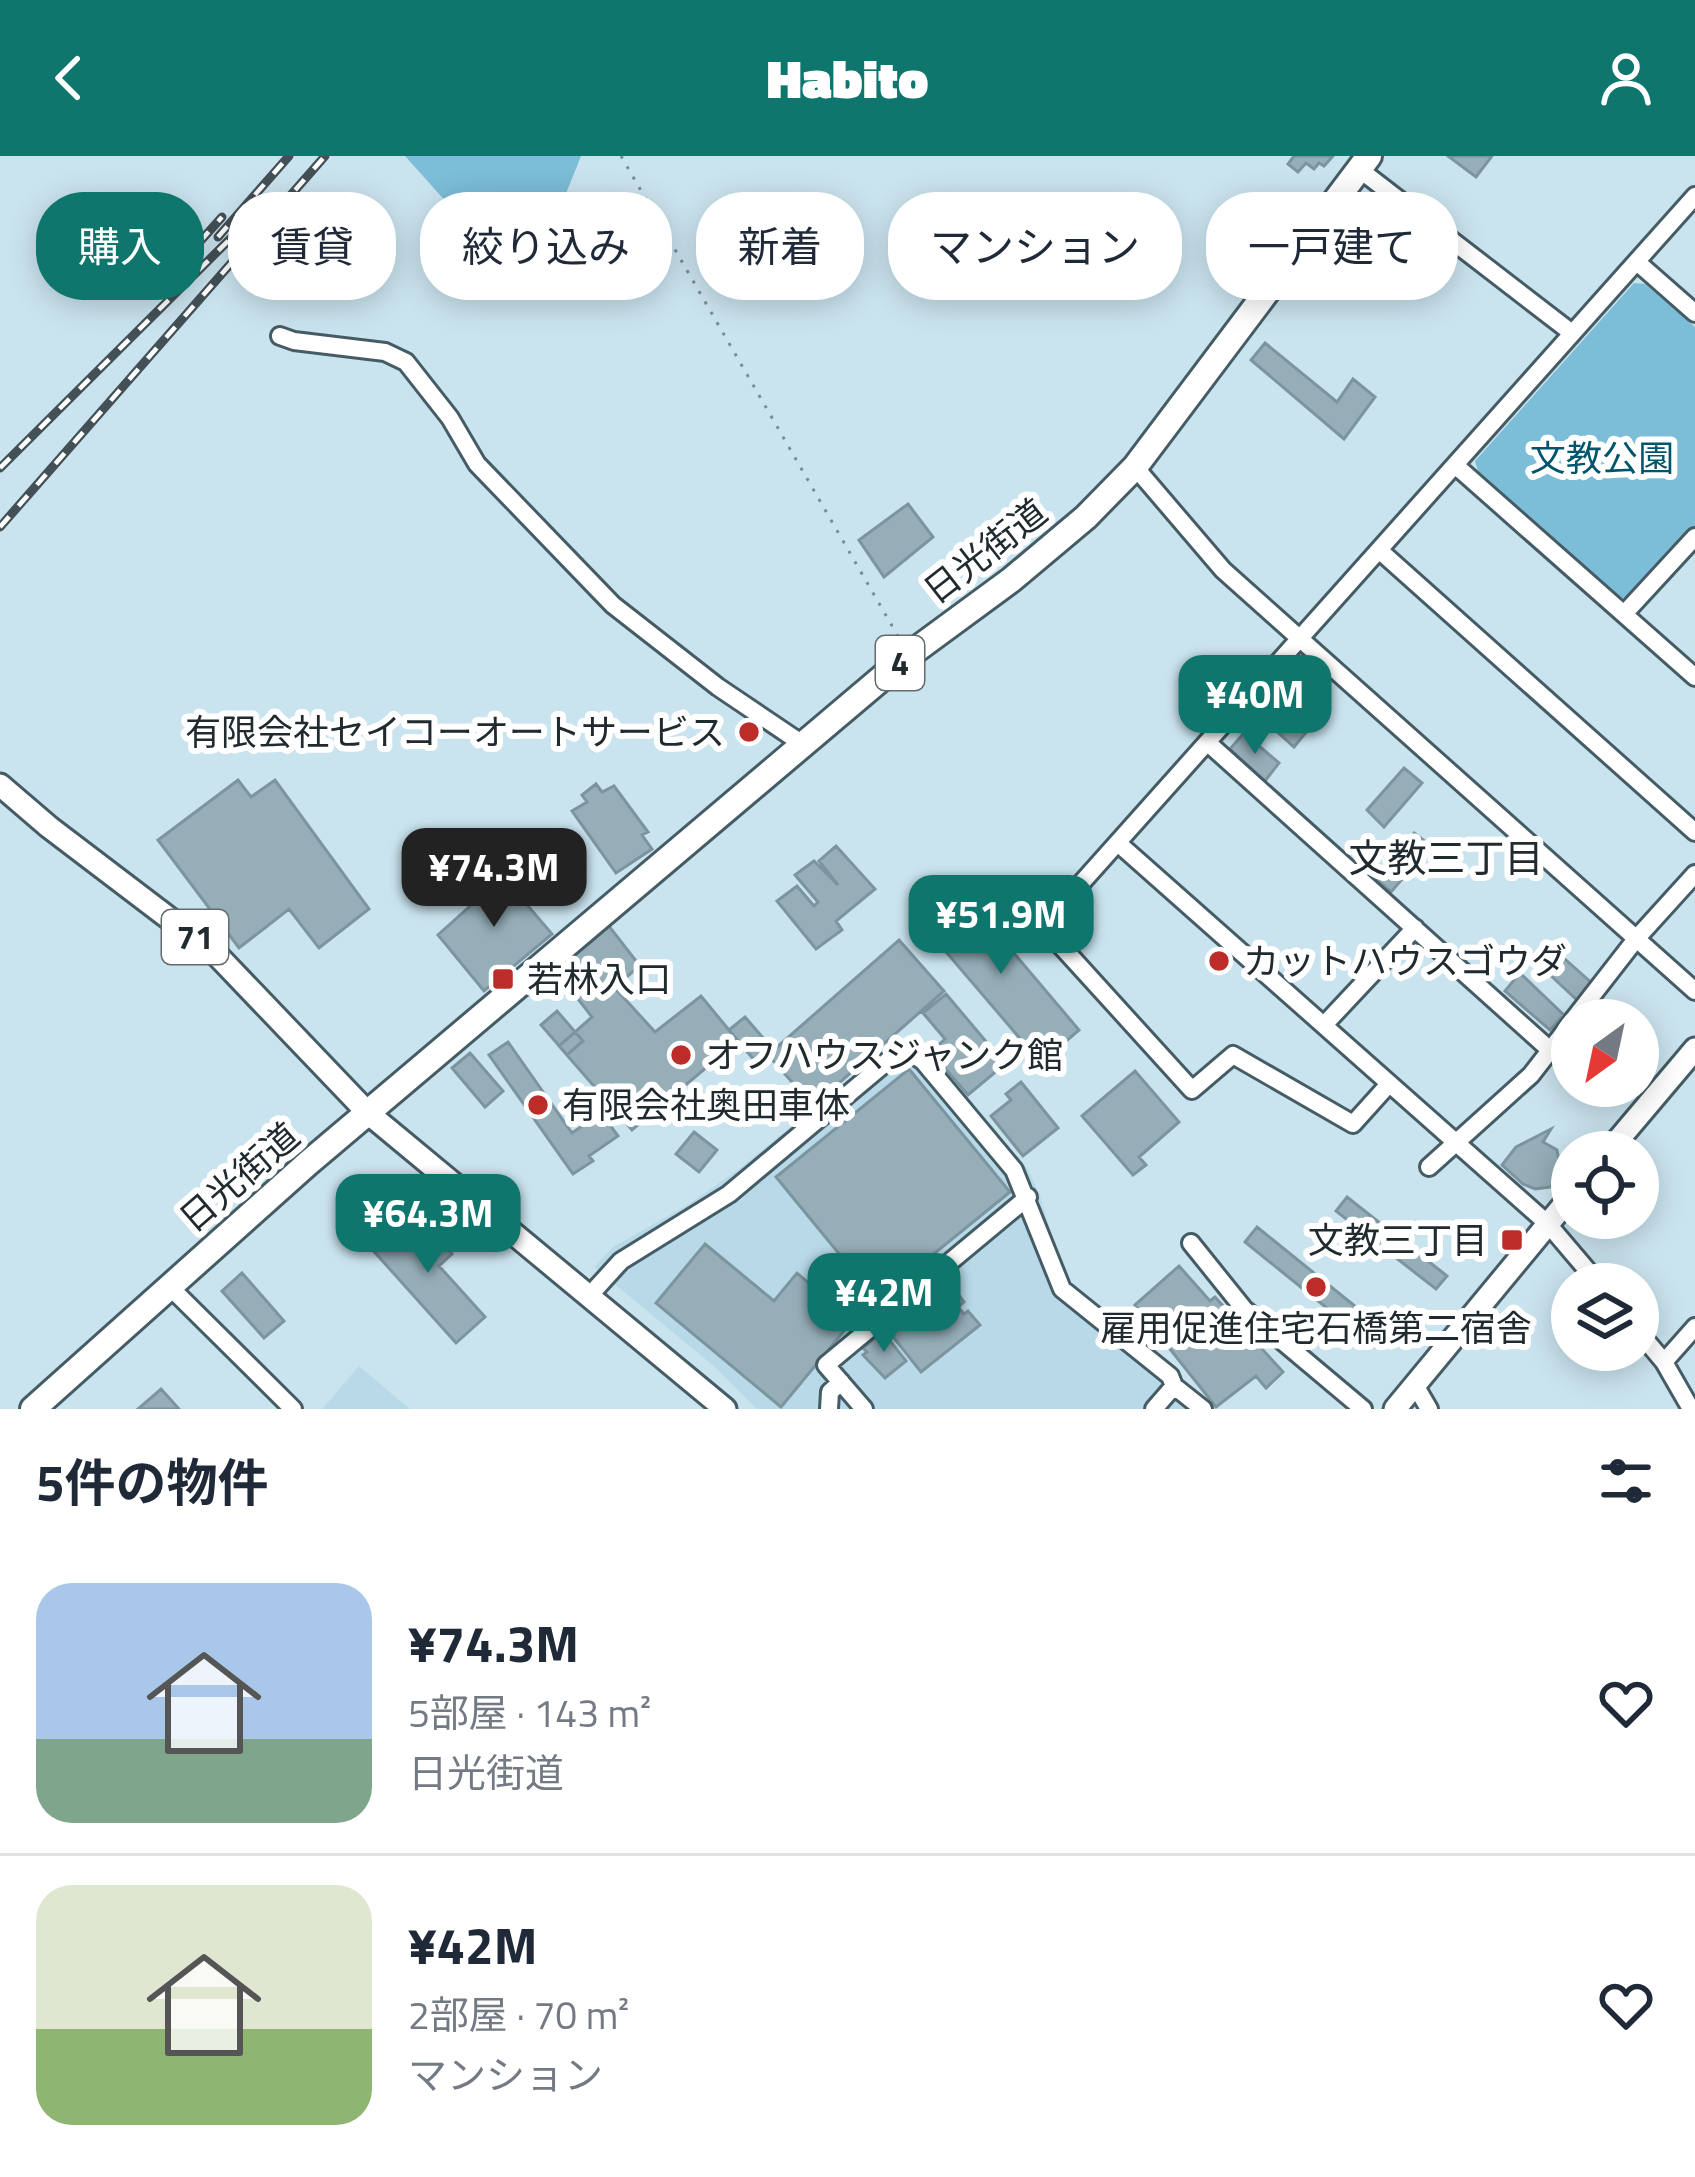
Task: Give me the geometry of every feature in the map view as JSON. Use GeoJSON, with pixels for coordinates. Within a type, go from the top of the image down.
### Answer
{"type":"FeatureCollection","features":[{"type":"Feature","properties":{"kind":"highway","name":"日光街道"},"geometry":{"type":"LineString","coordinates":[[33,1409],[368,1113],[909,656],[1086,517],[1136,467],[1364,163]]}},
{"type":"Feature","properties":{"kind":"main road","name":"71"},"geometry":{"type":"LineString","coordinates":[[0,785],[216,954],[368,1113],[725,1409]]}},
{"type":"Feature","properties":{"kind":"main road"},"geometry":{"type":"LineString","coordinates":[[1626,1131],[1695,1049]]}},
{"type":"Feature","properties":{"kind":"main road"},"geometry":{"type":"LineString","coordinates":[[1395,1409],[1551,1220]]}},
{"type":"Feature","properties":{"kind":"street"},"geometry":{"type":"LineString","coordinates":[[1364,163],[1572,333]]}},
{"type":"Feature","properties":{"kind":"street"},"geometry":{"type":"LineString","coordinates":[[1389,1084],[1352,1124],[1233,1054],[1192,1090],[1043,926],[1695,196]]}},
{"type":"Feature","properties":{"kind":"street"},"geometry":{"type":"LineString","coordinates":[[1637,262],[1695,314]]}},
{"type":"Feature","properties":{"kind":"street"},"geometry":{"type":"LineString","coordinates":[[280,336],[385,352],[406,362],[450,418],[477,464],[613,605],[718,687],[804,745]]}},
{"type":"Feature","properties":{"kind":"street"},"geometry":{"type":"LineString","coordinates":[[1455,465],[1695,677]]}},
{"type":"Feature","properties":{"kind":"street"},"geometry":{"type":"LineString","coordinates":[[1136,467],[1223,570],[1695,992]]}},
{"type":"Feature","properties":{"kind":"street"},"geometry":{"type":"LineString","coordinates":[[1624,614],[1695,537]]}},
{"type":"Feature","properties":{"kind":"street"},"geometry":{"type":"LineString","coordinates":[[1379,550],[1695,832]]}},
{"type":"Feature","properties":{"kind":"street"},"geometry":{"type":"LineString","coordinates":[[1208,742],[1550,1051],[1531,1075],[1429,1167]]}},
{"type":"Feature","properties":{"kind":"street"},"geometry":{"type":"LineString","coordinates":[[1120,844],[1548,1224],[1581,1263]]}},
{"type":"Feature","properties":{"kind":"street"},"geometry":{"type":"LineString","coordinates":[[1590,999],[1695,874]]}},
{"type":"Feature","properties":{"kind":"street"},"geometry":{"type":"LineString","coordinates":[[1324,1025],[1415,928]]}},
{"type":"Feature","properties":{"kind":"street"},"geometry":{"type":"LineString","coordinates":[[590,1294],[621,1261],[729,1194],[896,1054],[908,1051],[922,1061],[1014,1169],[1062,1289],[1170,1376],[1174,1386],[1203,1409]]}},
{"type":"Feature","properties":{"kind":"street"},"geometry":{"type":"LineString","coordinates":[[864,1409],[826,1364],[1028,1197]]}},
{"type":"Feature","properties":{"kind":"street"},"geometry":{"type":"LineString","coordinates":[[1191,1243],[1244,1309],[1364,1409]]}},
{"type":"Feature","properties":{"kind":"street"},"geometry":{"type":"LineString","coordinates":[[170,1286],[293,1409]]}},
{"type":"Feature","properties":{"kind":"street"},"geometry":{"type":"LineString","coordinates":[[1664,1362],[1695,1328]]}},
{"type":"Feature","properties":{"kind":"street"},"geometry":{"type":"LineString","coordinates":[[1659,1356],[1691,1409]]}},
{"type":"Feature","properties":{"kind":"street"},"geometry":{"type":"LineString","coordinates":[[829,1409],[830,1392],[841,1382]]}},
{"type":"Feature","properties":{"kind":"street"},"geometry":{"type":"LineString","coordinates":[[1415,1385],[1429,1409]]}},
{"type":"Feature","properties":{"kind":"street"},"geometry":{"type":"LineString","coordinates":[[1154,1409],[1174,1386]]}},
{"type":"Feature","properties":{"kind":"path"},"geometry":{"type":"LineString","coordinates":[[621,156],[909,656]]}},
{"type":"Feature","properties":{"kind":"shaded area"},"geometry":{"type":"Polygon","coordinates":[[[909,1040],[926,1047],[1026,1166],[1065,1278],[1214,1409],[757,1409],[716,1368],[594,1267],[613,1247],[739,1169],[885,1050],[909,1040]]]}},
{"type":"Feature","properties":{"kind":"shaded area"},"geometry":{"type":"Polygon","coordinates":[[[359,1366],[410,1409],[322,1409],[359,1366]]]}},
{"type":"Feature","properties":{"kind":"green space"},"geometry":{"type":"Polygon","coordinates":[[[405,156],[581,156],[567,192],[437,192],[405,156]]]}},
{"type":"Feature","properties":{"kind":"green space","name":"文教公園"},"geometry":{"type":"Polygon","coordinates":[[[1634,283],[1645,284],[1695,327],[1695,526],[1628,599],[1615,596],[1478,471],[1475,461],[1634,283]]]}},
{"type":"Feature","properties":{"kind":"building"},"geometry":{"type":"Polygon","coordinates":[[[1294,156],[1333,156],[1324,166],[1319,163],[1314,169],[1306,163],[1298,172],[1288,164],[1294,156]]]}},
{"type":"Feature","properties":{"kind":"building"},"geometry":{"type":"Polygon","coordinates":[[[1448,156],[1492,156],[1476,177],[1448,156]]]}},
{"type":"Feature","properties":{"kind":"building"},"geometry":{"type":"Polygon","coordinates":[[[1265,343],[1337,402],[1353,379],[1375,397],[1344,439],[1251,360],[1265,343]]]}},
{"type":"Feature","properties":{"kind":"building"},"geometry":{"type":"Polygon","coordinates":[[[908,504],[933,537],[884,577],[859,540],[908,504]]]}},
{"type":"Feature","properties":{"kind":"building"},"geometry":{"type":"Polygon","coordinates":[[[1274,699],[1307,731],[1294,747],[1260,716],[1274,699]]]}},
{"type":"Feature","properties":{"kind":"building"},"geometry":{"type":"Polygon","coordinates":[[[1244,733],[1279,763],[1265,781],[1230,749],[1244,733]]]}},
{"type":"Feature","properties":{"kind":"building"},"geometry":{"type":"Polygon","coordinates":[[[1404,768],[1422,783],[1384,827],[1367,810],[1404,768]]]}},
{"type":"Feature","properties":{"kind":"building"},"geometry":{"type":"Polygon","coordinates":[[[238,780],[251,797],[275,780],[369,909],[319,948],[289,909],[239,948],[158,840],[238,780]]]}},
{"type":"Feature","properties":{"kind":"building"},"geometry":{"type":"Polygon","coordinates":[[[596,784],[602,792],[614,786],[648,832],[642,835],[652,849],[616,873],[572,811],[587,802],[582,795],[596,784]]]}},
{"type":"Feature","properties":{"kind":"building"},"geometry":{"type":"Polygon","coordinates":[[[1414,833],[1431,846],[1391,892],[1375,878],[1414,833]]]}},
{"type":"Feature","properties":{"kind":"building"},"geometry":{"type":"Polygon","coordinates":[[[836,846],[875,889],[836,921],[842,930],[816,949],[777,901],[797,886],[814,906],[818,902],[795,875],[814,861],[838,885],[819,861],[836,846]]]}},
{"type":"Feature","properties":{"kind":"building"},"geometry":{"type":"Polygon","coordinates":[[[493,865],[552,934],[484,991],[438,935],[469,907],[473,880],[493,865]]]}},
{"type":"Feature","properties":{"kind":"building"},"geometry":{"type":"Polygon","coordinates":[[[962,892],[1079,1030],[1041,1063],[923,925],[962,892]]]}},
{"type":"Feature","properties":{"kind":"building"},"geometry":{"type":"Polygon","coordinates":[[[601,916],[640,966],[614,987],[655,1032],[701,996],[738,1041],[632,1130],[559,1046],[592,1017],[551,964],[601,916]]]}},
{"type":"Feature","properties":{"kind":"building"},"geometry":{"type":"Polygon","coordinates":[[[899,940],[944,991],[813,1106],[768,1055],[899,940]]]}},
{"type":"Feature","properties":{"kind":"building"},"geometry":{"type":"Polygon","coordinates":[[[1547,943],[1594,985],[1576,999],[1533,959],[1547,943]]]}},
{"type":"Feature","properties":{"kind":"building"},"geometry":{"type":"Polygon","coordinates":[[[1520,973],[1551,1003],[1551,1029],[1550,1030],[1505,991],[1520,973]]]}},
{"type":"Feature","properties":{"kind":"building"},"geometry":{"type":"Polygon","coordinates":[[[946,994],[1005,1064],[968,1095],[931,1052],[945,1039],[923,1013],[946,994]]]}},
{"type":"Feature","properties":{"kind":"building"},"geometry":{"type":"Polygon","coordinates":[[[557,1011],[583,1041],[567,1055],[541,1025],[557,1011]]]}},
{"type":"Feature","properties":{"kind":"building"},"geometry":{"type":"Polygon","coordinates":[[[745,1017],[771,1047],[755,1061],[729,1030],[745,1017]]]}},
{"type":"Feature","properties":{"kind":"building"},"geometry":{"type":"Polygon","coordinates":[[[508,1042],[572,1133],[601,1113],[618,1136],[573,1174],[489,1055],[508,1042]]]}},
{"type":"Feature","properties":{"kind":"building"},"geometry":{"type":"Polygon","coordinates":[[[470,1053],[503,1091],[485,1107],[452,1068],[470,1053]]]}},
{"type":"Feature","properties":{"kind":"building"},"geometry":{"type":"Polygon","coordinates":[[[909,1069],[1010,1192],[877,1300],[776,1177],[909,1069]]]}},
{"type":"Feature","properties":{"kind":"building"},"geometry":{"type":"Polygon","coordinates":[[[1135,1071],[1179,1122],[1139,1157],[1146,1165],[1133,1175],[1082,1116],[1135,1071]]]}},
{"type":"Feature","properties":{"kind":"building"},"geometry":{"type":"Polygon","coordinates":[[[1021,1082],[1058,1128],[1023,1156],[991,1116],[1011,1100],[1006,1094],[1021,1082]]]}},
{"type":"Feature","properties":{"kind":"building"},"geometry":{"type":"Polygon","coordinates":[[[1551,1129],[1543,1142],[1551,1147],[1551,1186],[1535,1189],[1523,1184],[1502,1165],[1516,1147],[1551,1129]]]}},
{"type":"Feature","properties":{"kind":"building"},"geometry":{"type":"Polygon","coordinates":[[[694,1132],[717,1150],[699,1172],[676,1154],[694,1132]]]}},
{"type":"Feature","properties":{"kind":"building","name":"雇用促進住宅石橋第二宿舎"},"geometry":{"type":"Polygon","coordinates":[[[1347,1197],[1447,1276],[1436,1289],[1336,1211],[1347,1197]]]}},
{"type":"Feature","properties":{"kind":"building"},"geometry":{"type":"Polygon","coordinates":[[[418,1217],[452,1254],[439,1266],[485,1317],[456,1343],[370,1247],[396,1224],[403,1231],[418,1217]]]}},
{"type":"Feature","properties":{"kind":"building","name":"雇用促進住宅石橋第二宿舎"},"geometry":{"type":"Polygon","coordinates":[[[1257,1227],[1387,1332],[1375,1347],[1245,1242],[1257,1227]]]}},
{"type":"Feature","properties":{"kind":"building"},"geometry":{"type":"Polygon","coordinates":[[[705,1244],[774,1301],[797,1273],[853,1320],[781,1407],[656,1303],[705,1244]]]}},
{"type":"Feature","properties":{"kind":"building"},"geometry":{"type":"Polygon","coordinates":[[[1179,1266],[1210,1301],[1215,1297],[1283,1372],[1266,1388],[1256,1376],[1216,1407],[1135,1305],[1179,1266]]]}},
{"type":"Feature","properties":{"kind":"building"},"geometry":{"type":"Polygon","coordinates":[[[242,1273],[284,1321],[264,1338],[222,1291],[242,1273]]]}},
{"type":"Feature","properties":{"kind":"building"},"geometry":{"type":"Polygon","coordinates":[[[939,1283],[946,1292],[953,1287],[964,1302],[958,1307],[980,1325],[921,1372],[886,1328],[904,1314],[900,1309],[939,1283]]]}},
{"type":"Feature","properties":{"kind":"building"},"geometry":{"type":"Polygon","coordinates":[[[883,1332],[906,1361],[885,1378],[863,1355],[867,1352],[863,1348],[883,1332]]]}},
{"type":"Feature","properties":{"kind":"building"},"geometry":{"type":"Polygon","coordinates":[[[161,1389],[179,1409],[138,1409],[161,1389]]]}},
{"type":"Feature","properties":{"kind":"railway"},"geometry":{"type":"LineString","coordinates":[[218,237],[289,156]]}},
{"type":"Feature","properties":{"kind":"railway"},"geometry":{"type":"LineString","coordinates":[[0,527],[325,156]]}},
{"type":"Feature","properties":{"kind":"railway"},"geometry":{"type":"LineString","coordinates":[[204,237],[222,217]]}},
{"type":"Feature","properties":{"kind":"railway"},"geometry":{"type":"LineString","coordinates":[[0,468],[228,241]]}},
{"type":"Feature","properties":{"kind":"place","name":"有限会社セイコーオートサービス"},"geometry":{"type":"Point","coordinates":[749,732]}},
{"type":"Feature","properties":{"kind":"place","name":"カットハウスゴウダ"},"geometry":{"type":"Point","coordinates":[1219,961]}},
{"type":"Feature","properties":{"kind":"place","name":"若林入口"},"geometry":{"type":"Point","coordinates":[503,979]}},
{"type":"Feature","properties":{"kind":"place","name":"オフハウスジャンク館"},"geometry":{"type":"Point","coordinates":[681,1055]}},
{"type":"Feature","properties":{"kind":"place","name":"有限会社奥田車体"},"geometry":{"type":"Point","coordinates":[538,1105]}},
{"type":"Feature","properties":{"kind":"place","name":"文教三丁目"},"geometry":{"type":"Point","coordinates":[1512,1240]}},
{"type":"Feature","properties":{"kind":"place","name":"雇用促進住宅石橋第二宿舎"},"geometry":{"type":"Point","coordinates":[1316,1287]}},
{"type":"Feature","properties":{"kind":"district","name":"文教三丁目"},"geometry":{"type":"Point","coordinates":[1446,858]}}]}
